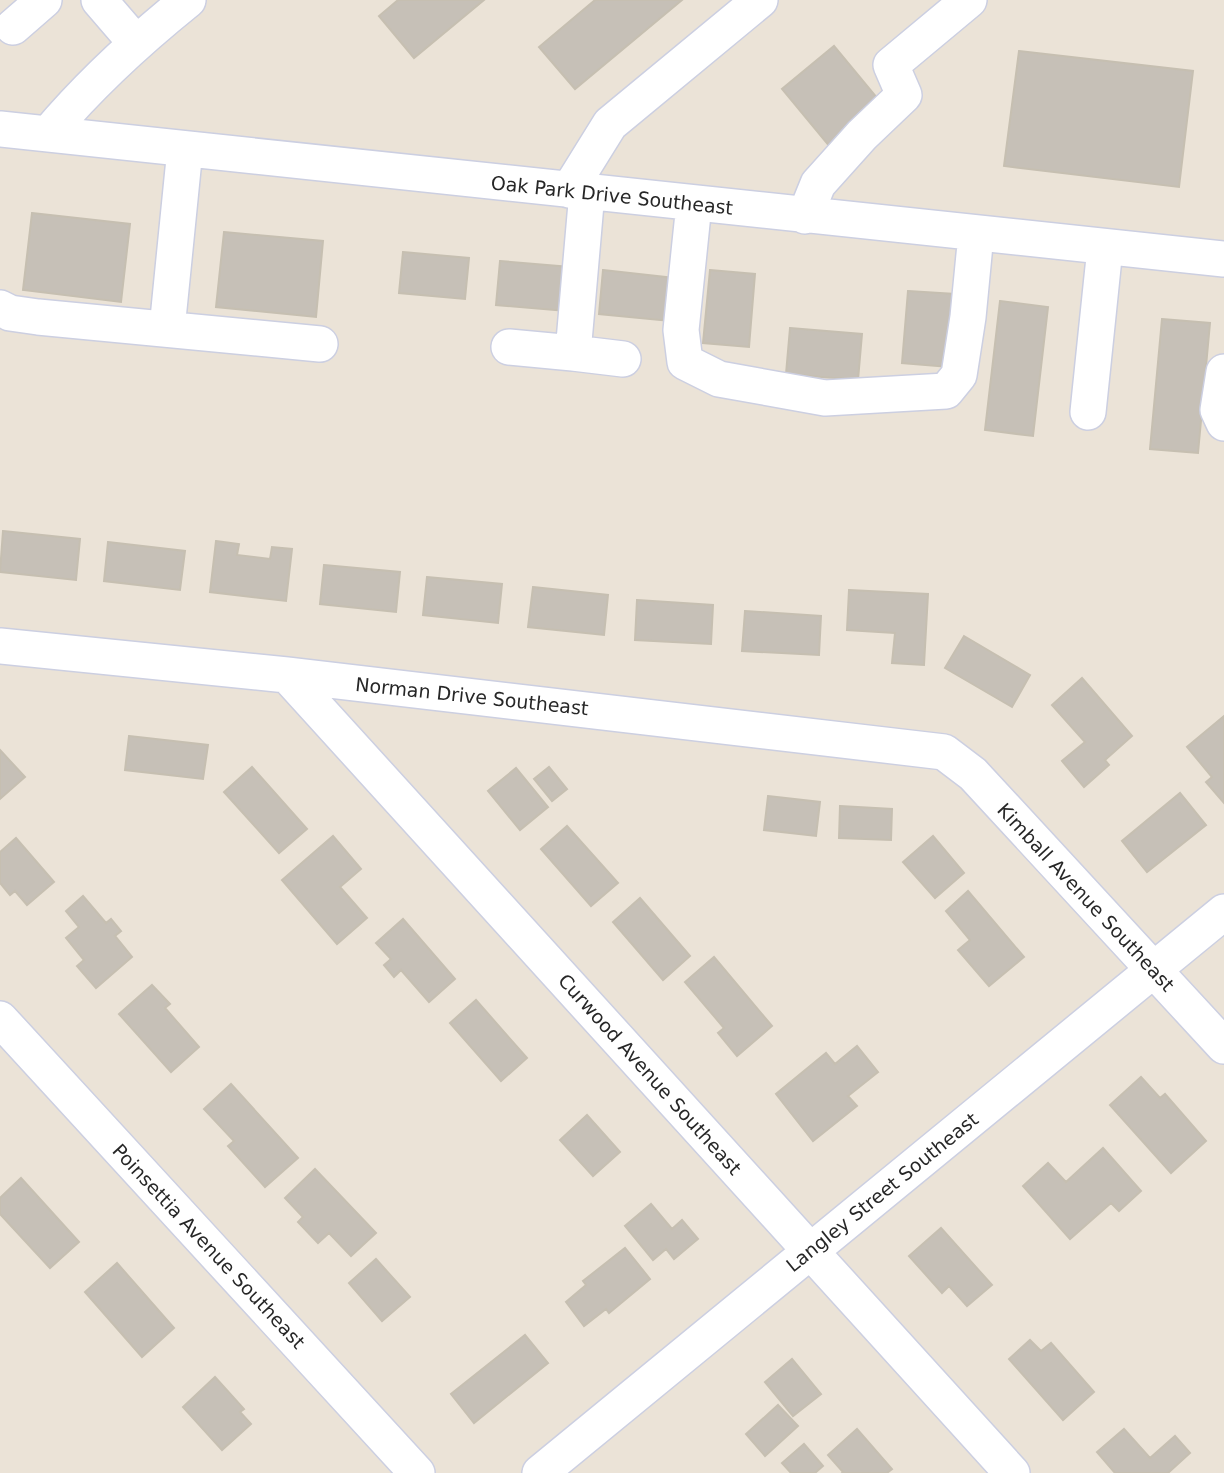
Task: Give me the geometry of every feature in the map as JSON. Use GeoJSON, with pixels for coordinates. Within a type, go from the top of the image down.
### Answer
{"type":"FeatureCollection","features":[{"type":"Feature","properties":{"kind":"street"},"geometry":{"type":"LineString","coordinates":[[13,27],[44,0]]}},
{"type":"Feature","properties":{"kind":"street"},"geometry":{"type":"LineString","coordinates":[[99,0],[136,43]]}},
{"type":"Feature","properties":{"kind":"street"},"geometry":{"type":"LineString","coordinates":[[48,134],[78,98],[136,43],[188,0]]}},
{"type":"Feature","properties":{"kind":"street"},"geometry":{"type":"LineString","coordinates":[[573,353],[578,191],[610,124],[760,0]]}},
{"type":"Feature","properties":{"kind":"street"},"geometry":{"type":"LineString","coordinates":[[805,216],[818,184],[862,135],[904,95],[891,65],[968,0]]}},
{"type":"Feature","properties":{"kind":"street","name":"Oak Park Drive Southeast"},"geometry":{"type":"LineString","coordinates":[[0,129],[1105,248],[1216,252]]}},
{"type":"Feature","properties":{"kind":"street"},"geometry":{"type":"LineString","coordinates":[[167,329],[185,149]]}},
{"type":"Feature","properties":{"kind":"street"},"geometry":{"type":"LineString","coordinates":[[694,204],[681,330],[685,362],[719,379],[825,398],[946,391],[959,375],[976,234]]}},
{"type":"Feature","properties":{"kind":"street"},"geometry":{"type":"LineString","coordinates":[[1088,412],[1105,248]]}},
{"type":"Feature","properties":{"kind":"street"},"geometry":{"type":"LineString","coordinates":[[0,308],[10,313],[38,317],[320,344]]}},
{"type":"Feature","properties":{"kind":"street"},"geometry":{"type":"LineString","coordinates":[[509,347],[623,359]]}},
{"type":"Feature","properties":{"kind":"street"},"geometry":{"type":"LineString","coordinates":[[1224,372],[1218,410],[1224,424]]}},
{"type":"Feature","properties":{"kind":"street","name":"Norman Drive Southeast"},"geometry":{"type":"LineString","coordinates":[[0,646],[287,676],[944,752]]}},
{"type":"Feature","properties":{"kind":"street","name":"Curwood Avenue Southeast"},"geometry":{"type":"LineString","coordinates":[[287,676],[1012,1473]]}},
{"type":"Feature","properties":{"kind":"street","name":"Kimball Avenue Southeast"},"geometry":{"type":"LineString","coordinates":[[944,752],[973,774],[1224,1046]]}},
{"type":"Feature","properties":{"kind":"street","name":"Langley Street Southeast"},"geometry":{"type":"LineString","coordinates":[[540,1473],[1224,912]]}},
{"type":"Feature","properties":{"kind":"street","name":"Poinsettia Avenue Southeast"},"geometry":{"type":"LineString","coordinates":[[0,1019],[417,1473]]}},
{"type":"Feature","properties":{"kind":"building"},"geometry":{"type":"Polygon","coordinates":[[[398,0],[484,0],[414,58],[379,16],[398,0]]]}},
{"type":"Feature","properties":{"kind":"building"},"geometry":{"type":"Polygon","coordinates":[[[595,0],[682,0],[575,89],[539,47],[595,0]]]}},
{"type":"Feature","properties":{"kind":"building"},"geometry":{"type":"Polygon","coordinates":[[[834,46],[883,105],[831,148],[782,89],[834,46]]]}},
{"type":"Feature","properties":{"kind":"building"},"geometry":{"type":"Polygon","coordinates":[[[1019,51],[1193,71],[1179,187],[1004,166],[1019,51]]]}},
{"type":"Feature","properties":{"kind":"building"},"geometry":{"type":"Polygon","coordinates":[[[32,213],[130,224],[121,302],[23,290],[32,213]]]}},
{"type":"Feature","properties":{"kind":"building"},"geometry":{"type":"Polygon","coordinates":[[[224,232],[323,241],[316,317],[216,307],[224,232]]]}},
{"type":"Feature","properties":{"kind":"building"},"geometry":{"type":"Polygon","coordinates":[[[403,252],[469,258],[465,299],[399,293],[403,252]]]}},
{"type":"Feature","properties":{"kind":"building"},"geometry":{"type":"Polygon","coordinates":[[[500,261],[570,267],[566,311],[496,305],[500,261]]]}},
{"type":"Feature","properties":{"kind":"building"},"geometry":{"type":"Polygon","coordinates":[[[603,270],[674,278],[670,321],[599,314],[603,270]]]}},
{"type":"Feature","properties":{"kind":"building"},"geometry":{"type":"Polygon","coordinates":[[[710,270],[755,274],[749,347],[703,343],[710,270]]]}},
{"type":"Feature","properties":{"kind":"building"},"geometry":{"type":"Polygon","coordinates":[[[908,291],[955,294],[949,367],[902,363],[908,291]]]}},
{"type":"Feature","properties":{"kind":"building"},"geometry":{"type":"Polygon","coordinates":[[[1000,301],[1048,307],[1033,436],[985,430],[1000,301]]]}},
{"type":"Feature","properties":{"kind":"building"},"geometry":{"type":"Polygon","coordinates":[[[1162,319],[1210,323],[1198,453],[1150,449],[1162,319]]]}},
{"type":"Feature","properties":{"kind":"building"},"geometry":{"type":"Polygon","coordinates":[[[790,328],[862,334],[858,380],[786,374],[790,328]]]}},
{"type":"Feature","properties":{"kind":"building"},"geometry":{"type":"Polygon","coordinates":[[[3,531],[80,539],[76,580],[0,572],[3,531]]]}},
{"type":"Feature","properties":{"kind":"building"},"geometry":{"type":"Polygon","coordinates":[[[216,541],[239,544],[237,555],[270,559],[272,547],[292,549],[286,601],[210,592],[216,541]]]}},
{"type":"Feature","properties":{"kind":"building"},"geometry":{"type":"Polygon","coordinates":[[[108,542],[185,551],[180,590],[104,581],[108,542]]]}},
{"type":"Feature","properties":{"kind":"building"},"geometry":{"type":"Polygon","coordinates":[[[324,565],[400,572],[396,612],[320,604],[324,565]]]}},
{"type":"Feature","properties":{"kind":"building"},"geometry":{"type":"Polygon","coordinates":[[[427,577],[502,584],[498,623],[423,615],[427,577]]]}},
{"type":"Feature","properties":{"kind":"building"},"geometry":{"type":"Polygon","coordinates":[[[533,587],[608,595],[604,635],[528,627],[533,587]]]}},
{"type":"Feature","properties":{"kind":"building"},"geometry":{"type":"Polygon","coordinates":[[[849,590],[928,594],[924,665],[892,663],[895,633],[847,630],[849,590]]]}},
{"type":"Feature","properties":{"kind":"building"},"geometry":{"type":"Polygon","coordinates":[[[637,600],[713,605],[711,644],[635,640],[637,600]]]}},
{"type":"Feature","properties":{"kind":"building"},"geometry":{"type":"Polygon","coordinates":[[[745,611],[821,616],[819,655],[742,651],[745,611]]]}},
{"type":"Feature","properties":{"kind":"building"},"geometry":{"type":"Polygon","coordinates":[[[964,636],[1030,675],[1012,707],[945,668],[964,636]]]}},
{"type":"Feature","properties":{"kind":"building"},"geometry":{"type":"Polygon","coordinates":[[[1082,678],[1132,736],[1105,760],[1109,765],[1084,787],[1062,761],[1085,742],[1052,705],[1082,678]]]}},
{"type":"Feature","properties":{"kind":"building"},"geometry":{"type":"Polygon","coordinates":[[[1224,716],[1224,803],[1206,782],[1212,777],[1187,747],[1224,716]]]}},
{"type":"Feature","properties":{"kind":"building"},"geometry":{"type":"Polygon","coordinates":[[[129,736],[208,745],[203,779],[125,770],[129,736]]]}},
{"type":"Feature","properties":{"kind":"building"},"geometry":{"type":"Polygon","coordinates":[[[0,750],[25,777],[0,799],[0,750]]]}},
{"type":"Feature","properties":{"kind":"building"},"geometry":{"type":"Polygon","coordinates":[[[252,767],[307,829],[279,853],[224,792],[252,767]]]}},
{"type":"Feature","properties":{"kind":"building"},"geometry":{"type":"Polygon","coordinates":[[[549,767],[567,789],[552,801],[534,779],[549,767]]]}},
{"type":"Feature","properties":{"kind":"building"},"geometry":{"type":"Polygon","coordinates":[[[516,768],[548,807],[520,830],[488,791],[516,768]]]}},
{"type":"Feature","properties":{"kind":"building"},"geometry":{"type":"Polygon","coordinates":[[[1180,793],[1206,825],[1147,872],[1122,841],[1180,793]]]}},
{"type":"Feature","properties":{"kind":"building"},"geometry":{"type":"Polygon","coordinates":[[[768,796],[820,802],[816,836],[764,830],[768,796]]]}},
{"type":"Feature","properties":{"kind":"building"},"geometry":{"type":"Polygon","coordinates":[[[840,806],[892,809],[891,840],[839,838],[840,806]]]}},
{"type":"Feature","properties":{"kind":"building"},"geometry":{"type":"Polygon","coordinates":[[[567,826],[618,883],[591,906],[541,849],[567,826]]]}},
{"type":"Feature","properties":{"kind":"building"},"geometry":{"type":"Polygon","coordinates":[[[333,836],[361,869],[340,887],[367,918],[337,944],[282,880],[333,836]]]}},
{"type":"Feature","properties":{"kind":"building"},"geometry":{"type":"Polygon","coordinates":[[[933,836],[964,873],[935,898],[903,862],[933,836]]]}},
{"type":"Feature","properties":{"kind":"building"},"geometry":{"type":"Polygon","coordinates":[[[16,838],[54,882],[27,905],[15,891],[10,895],[0,883],[0,852],[16,838]]]}},
{"type":"Feature","properties":{"kind":"building"},"geometry":{"type":"Polygon","coordinates":[[[968,891],[1024,957],[989,986],[958,950],[970,940],[946,911],[968,891]]]}},
{"type":"Feature","properties":{"kind":"building"},"geometry":{"type":"Polygon","coordinates":[[[83,896],[106,923],[111,919],[121,931],[115,936],[132,957],[96,988],[77,966],[84,960],[66,938],[79,927],[66,911],[83,896]]]}},
{"type":"Feature","properties":{"kind":"building"},"geometry":{"type":"Polygon","coordinates":[[[640,898],[690,956],[663,980],[613,922],[640,898]]]}},
{"type":"Feature","properties":{"kind":"building"},"geometry":{"type":"Polygon","coordinates":[[[403,919],[455,979],[429,1002],[401,970],[394,977],[384,965],[391,959],[376,943],[403,919]]]}},
{"type":"Feature","properties":{"kind":"building"},"geometry":{"type":"Polygon","coordinates":[[[714,957],[772,1026],[737,1056],[718,1033],[724,1028],[685,982],[714,957]]]}},
{"type":"Feature","properties":{"kind":"building"},"geometry":{"type":"Polygon","coordinates":[[[152,985],[170,1004],[165,1008],[199,1047],[171,1072],[119,1014],[152,985]]]}},
{"type":"Feature","properties":{"kind":"building"},"geometry":{"type":"Polygon","coordinates":[[[476,1000],[527,1058],[501,1081],[450,1023],[476,1000]]]}},
{"type":"Feature","properties":{"kind":"building"},"geometry":{"type":"Polygon","coordinates":[[[857,1046],[878,1072],[848,1096],[857,1106],[813,1141],[776,1094],[826,1053],[835,1064],[857,1046]]]}},
{"type":"Feature","properties":{"kind":"building"},"geometry":{"type":"Polygon","coordinates":[[[1141,1077],[1160,1098],[1165,1094],[1206,1141],[1171,1173],[1110,1105],[1141,1077]]]}},
{"type":"Feature","properties":{"kind":"building"},"geometry":{"type":"Polygon","coordinates":[[[231,1084],[298,1158],[265,1187],[228,1146],[234,1141],[204,1109],[231,1084]]]}},
{"type":"Feature","properties":{"kind":"building"},"geometry":{"type":"Polygon","coordinates":[[[587,1115],[620,1152],[593,1176],[560,1140],[587,1115]]]}},
{"type":"Feature","properties":{"kind":"building"},"geometry":{"type":"Polygon","coordinates":[[[1103,1148],[1141,1191],[1119,1211],[1111,1203],[1070,1239],[1023,1186],[1048,1163],[1066,1182],[1103,1148]]]}},
{"type":"Feature","properties":{"kind":"building"},"geometry":{"type":"Polygon","coordinates":[[[315,1169],[376,1233],[351,1256],[329,1233],[318,1243],[298,1222],[303,1217],[285,1198],[315,1169]]]}},
{"type":"Feature","properties":{"kind":"building"},"geometry":{"type":"Polygon","coordinates":[[[21,1178],[79,1242],[50,1268],[0,1214],[0,1198],[21,1178]]]}},
{"type":"Feature","properties":{"kind":"building"},"geometry":{"type":"Polygon","coordinates":[[[651,1204],[672,1229],[682,1220],[698,1239],[674,1259],[666,1249],[653,1260],[625,1226],[651,1204]]]}},
{"type":"Feature","properties":{"kind":"building"},"geometry":{"type":"Polygon","coordinates":[[[941,1228],[992,1285],[967,1306],[949,1286],[942,1293],[909,1256],[941,1228]]]}},
{"type":"Feature","properties":{"kind":"building"},"geometry":{"type":"Polygon","coordinates":[[[625,1248],[650,1279],[609,1313],[606,1309],[584,1326],[566,1302],[586,1285],[583,1281],[625,1248]]]}},
{"type":"Feature","properties":{"kind":"building"},"geometry":{"type":"Polygon","coordinates":[[[376,1259],[410,1297],[382,1321],[349,1283],[376,1259]]]}},
{"type":"Feature","properties":{"kind":"building"},"geometry":{"type":"Polygon","coordinates":[[[117,1263],[174,1328],[142,1357],[85,1292],[117,1263]]]}},
{"type":"Feature","properties":{"kind":"building"},"geometry":{"type":"Polygon","coordinates":[[[525,1335],[548,1363],[474,1423],[451,1394],[525,1335]]]}},
{"type":"Feature","properties":{"kind":"building"},"geometry":{"type":"Polygon","coordinates":[[[1030,1340],[1041,1351],[1051,1343],[1094,1392],[1063,1420],[1009,1359],[1030,1340]]]}},
{"type":"Feature","properties":{"kind":"building"},"geometry":{"type":"Polygon","coordinates":[[[792,1359],[821,1394],[793,1416],[765,1382],[792,1359]]]}},
{"type":"Feature","properties":{"kind":"building"},"geometry":{"type":"Polygon","coordinates":[[[215,1377],[244,1409],[240,1412],[251,1424],[222,1450],[183,1407],[215,1377]]]}},
{"type":"Feature","properties":{"kind":"building"},"geometry":{"type":"Polygon","coordinates":[[[778,1405],[798,1426],[765,1456],[746,1434],[778,1405]]]}},
{"type":"Feature","properties":{"kind":"building"},"geometry":{"type":"Polygon","coordinates":[[[857,1429],[892,1469],[887,1473],[842,1473],[828,1455],[857,1429]]]}},
{"type":"Feature","properties":{"kind":"building"},"geometry":{"type":"Polygon","coordinates":[[[1124,1429],[1150,1458],[1175,1436],[1190,1453],[1168,1473],[1115,1473],[1097,1452],[1124,1429]]]}},
{"type":"Feature","properties":{"kind":"building"},"geometry":{"type":"Polygon","coordinates":[[[804,1444],[823,1466],[815,1473],[791,1473],[782,1463],[804,1444]]]}}]}
